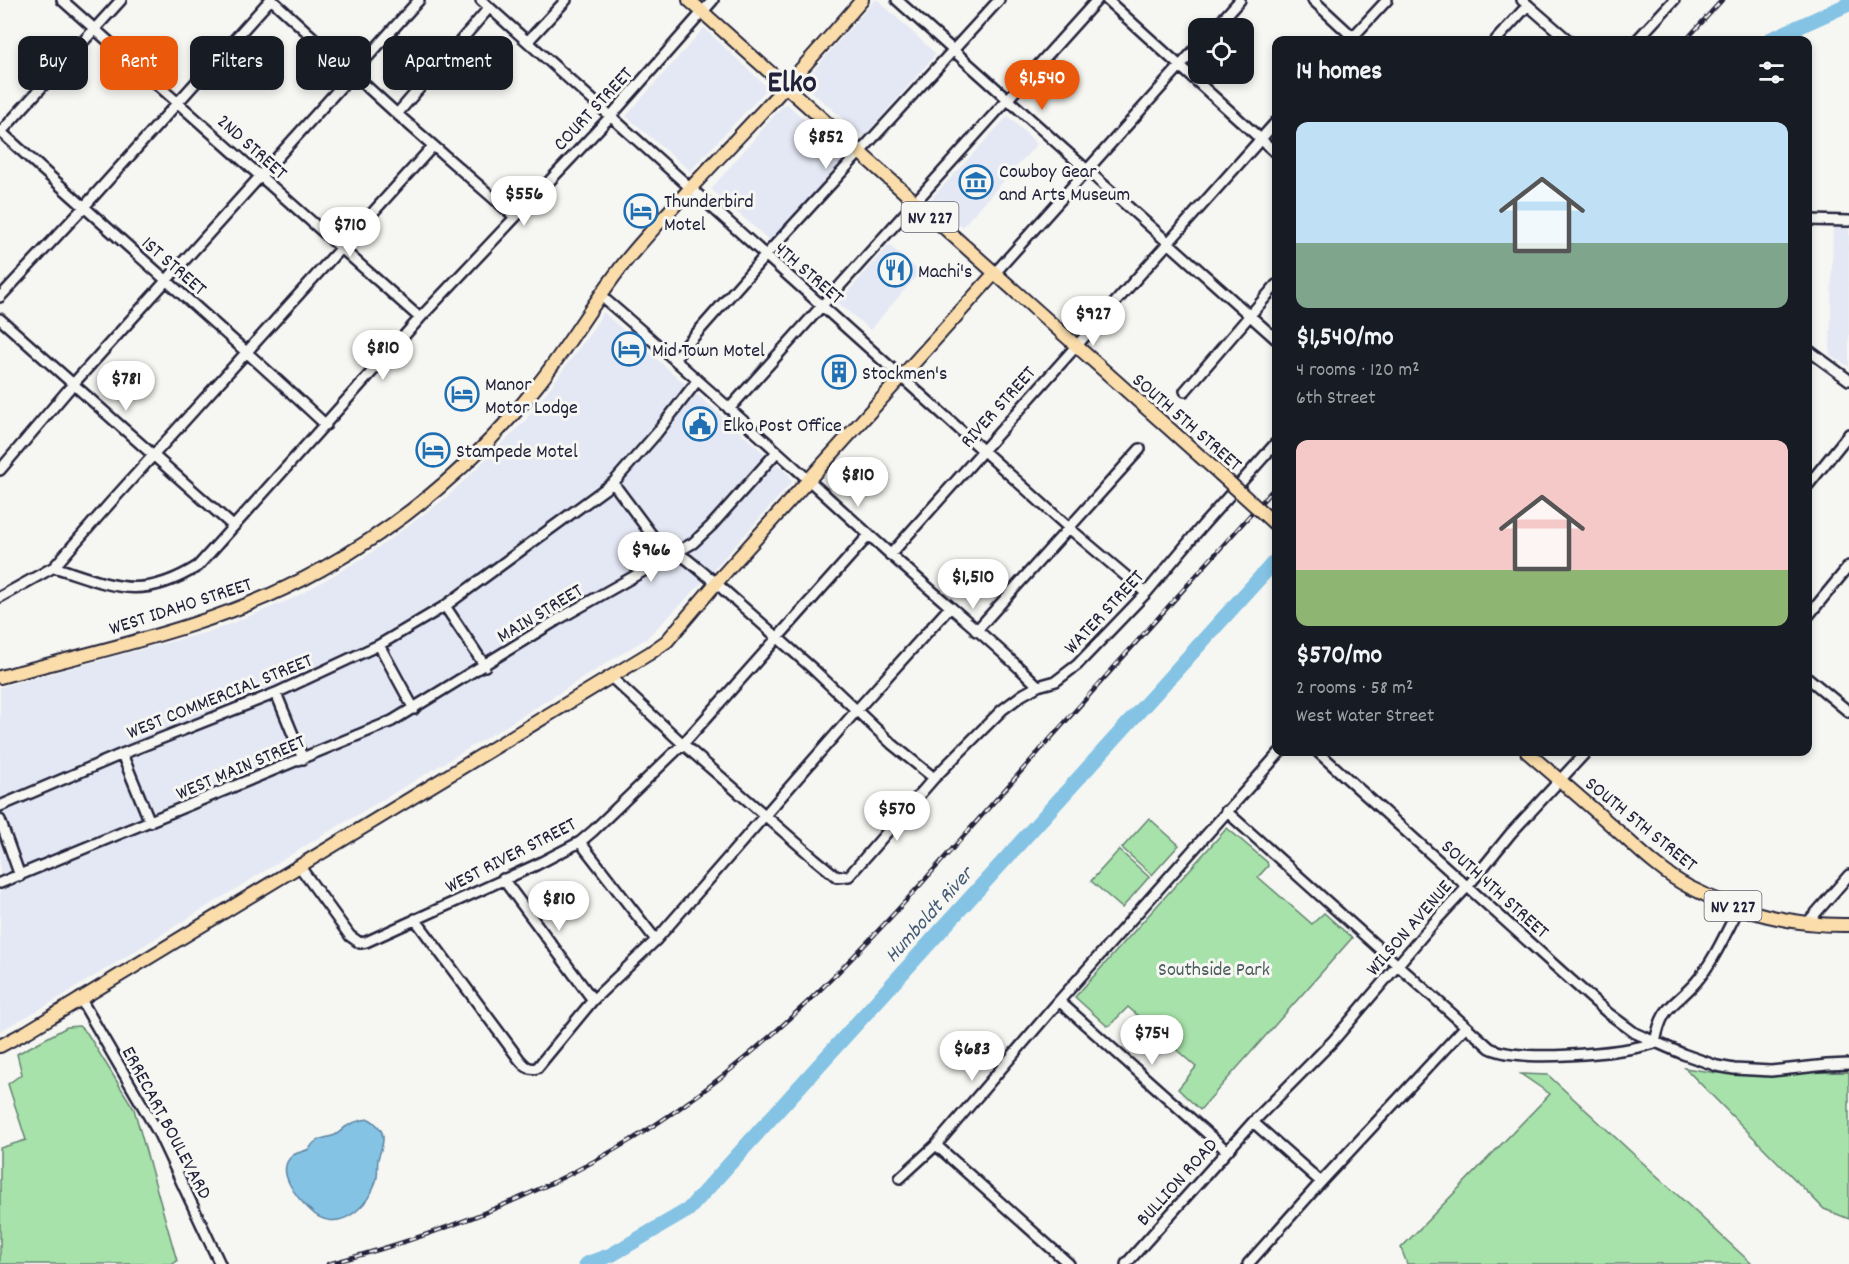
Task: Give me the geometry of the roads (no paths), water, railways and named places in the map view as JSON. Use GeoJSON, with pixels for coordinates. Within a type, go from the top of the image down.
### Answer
{"type":"FeatureCollection","features":[{"type":"Feature","properties":{"kind":"main road"},"geometry":{"type":"LineString","coordinates":[[689,0],[786,86]]}},
{"type":"Feature","properties":{"kind":"main road","name":"WEST IDAHO STREET"},"geometry":{"type":"LineString","coordinates":[[0,677],[230,612],[321,570],[392,525],[452,476],[498,431],[541,381],[628,258],[862,0]]}},
{"type":"Feature","properties":{"kind":"main road","name":"NV 227"},"geometry":{"type":"LineString","coordinates":[[786,86],[1074,347]]}},
{"type":"Feature","properties":{"kind":"main road"},"geometry":{"type":"LineString","coordinates":[[0,1046],[300,867],[667,641],[716,583],[993,274]]}},
{"type":"Feature","properties":{"kind":"main road","name":"SOUTH 5TH STREET"},"geometry":{"type":"LineString","coordinates":[[1074,347],[1272,521]]}},
{"type":"Feature","properties":{"kind":"main road","name":"SOUTH 5TH STREET"},"geometry":{"type":"LineString","coordinates":[[1532,756],[1673,877],[1698,891],[1739,908],[1773,917],[1849,926]]}},
{"type":"Feature","properties":{"kind":"street","name":"2ND STREET"},"geometry":{"type":"LineString","coordinates":[[62,0],[420,318]]}},
{"type":"Feature","properties":{"kind":"street"},"geometry":{"type":"LineString","coordinates":[[0,132],[121,0]]}},
{"type":"Feature","properties":{"kind":"street"},"geometry":{"type":"LineString","coordinates":[[0,297],[271,0],[311,36]]}},
{"type":"Feature","properties":{"kind":"street"},"geometry":{"type":"LineString","coordinates":[[371,53],[419,0]]}},
{"type":"Feature","properties":{"kind":"street","name":"4TH STREET"},"geometry":{"type":"LineString","coordinates":[[481,0],[982,449]]}},
{"type":"Feature","properties":{"kind":"street"},"geometry":{"type":"LineString","coordinates":[[528,41],[566,0]]}},
{"type":"Feature","properties":{"kind":"street","name":"COURT STREET"},"geometry":{"type":"LineString","coordinates":[[54,567],[119,588],[153,587],[180,578],[198,566],[420,318],[610,117],[713,0]]}},
{"type":"Feature","properties":{"kind":"street"},"geometry":{"type":"LineString","coordinates":[[897,0],[1272,335]]}},
{"type":"Feature","properties":{"kind":"street"},"geometry":{"type":"LineString","coordinates":[[674,359],[999,0]]}},
{"type":"Feature","properties":{"kind":"street"},"geometry":{"type":"LineString","coordinates":[[729,409],[1097,0]]}},
{"type":"Feature","properties":{"kind":"street"},"geometry":{"type":"LineString","coordinates":[[1107,0],[1272,149]]}},
{"type":"Feature","properties":{"kind":"street"},"geometry":{"type":"LineString","coordinates":[[1224,18],[1240,0]]}},
{"type":"Feature","properties":{"kind":"street"},"geometry":{"type":"LineString","coordinates":[[1313,0],[1349,36]]}},
{"type":"Feature","properties":{"kind":"street"},"geometry":{"type":"LineString","coordinates":[[1355,36],[1387,0]]}},
{"type":"Feature","properties":{"kind":"street"},"geometry":{"type":"LineString","coordinates":[[1641,36],[1674,0]]}},
{"type":"Feature","properties":{"kind":"street"},"geometry":{"type":"LineString","coordinates":[[1499,36],[1525,3],[1563,36]]}},
{"type":"Feature","properties":{"kind":"street"},"geometry":{"type":"LineString","coordinates":[[397,114],[489,8]]}},
{"type":"Feature","properties":{"kind":"street"},"geometry":{"type":"LineString","coordinates":[[993,274],[1188,58]]}},
{"type":"Feature","properties":{"kind":"street"},"geometry":{"type":"LineString","coordinates":[[0,470],[74,383],[338,90]]}},
{"type":"Feature","properties":{"kind":"street"},"geometry":{"type":"LineString","coordinates":[[371,90],[515,217]]}},
{"type":"Feature","properties":{"kind":"street","name":"RIVER STREET"},"geometry":{"type":"LineString","coordinates":[[890,555],[982,449],[1272,127]]}},
{"type":"Feature","properties":{"kind":"street","name":"1ST STREET"},"geometry":{"type":"LineString","coordinates":[[0,132],[326,425]]}},
{"type":"Feature","properties":{"kind":"street"},"geometry":{"type":"LineString","coordinates":[[0,597],[54,567],[433,146]]}},
{"type":"Feature","properties":{"kind":"street"},"geometry":{"type":"LineString","coordinates":[[1812,220],[1849,221]]}},
{"type":"Feature","properties":{"kind":"street"},"geometry":{"type":"LineString","coordinates":[[1185,391],[1272,289]]}},
{"type":"Feature","properties":{"kind":"street"},"geometry":{"type":"LineString","coordinates":[[601,296],[674,359],[890,555],[1014,662],[1038,686]]}},
{"type":"Feature","properties":{"kind":"street"},"geometry":{"type":"LineString","coordinates":[[0,319],[233,526]]}},
{"type":"Feature","properties":{"kind":"street"},"geometry":{"type":"LineString","coordinates":[[1812,353],[1849,380]]}},
{"type":"Feature","properties":{"kind":"street","name":"WEST COMMERCIAL STREET"},"geometry":{"type":"LineString","coordinates":[[0,807],[122,754],[276,693],[380,645],[446,606],[613,483],[698,381]]}},
{"type":"Feature","properties":{"kind":"street"},"geometry":{"type":"LineString","coordinates":[[1812,480],[1849,435]]}},
{"type":"Feature","properties":{"kind":"street","name":"WATER STREET"},"geometry":{"type":"LineString","coordinates":[[766,815],[837,877],[849,876],[934,778],[1002,710],[1038,686],[1056,681],[1068,674],[1146,593],[1272,447]]}},
{"type":"Feature","properties":{"kind":"street"},"geometry":{"type":"LineString","coordinates":[[982,449],[1069,528],[1146,593]]}},
{"type":"Feature","properties":{"kind":"street"},"geometry":{"type":"LineString","coordinates":[[976,631],[1140,449]]}},
{"type":"Feature","properties":{"kind":"street","name":"MAIN STREET"},"geometry":{"type":"LineString","coordinates":[[486,666],[557,620],[693,543],[776,453]]}},
{"type":"Feature","properties":{"kind":"street"},"geometry":{"type":"LineString","coordinates":[[613,483],[654,538],[678,553],[716,583],[892,744],[934,778]]}},
{"type":"Feature","properties":{"kind":"street"},"geometry":{"type":"LineString","coordinates":[[683,744],[869,535]]}},
{"type":"Feature","properties":{"kind":"street"},"geometry":{"type":"LineString","coordinates":[[1812,611],[1848,570]]}},
{"type":"Feature","properties":{"kind":"street"},"geometry":{"type":"LineString","coordinates":[[446,606],[486,666]]}},
{"type":"Feature","properties":{"kind":"street"},"geometry":{"type":"LineString","coordinates":[[415,919],[519,1059],[532,1069],[537,1068],[593,1000],[656,940],[950,607]]}},
{"type":"Feature","properties":{"kind":"street"},"geometry":{"type":"LineString","coordinates":[[380,645],[414,709]]}},
{"type":"Feature","properties":{"kind":"street","name":"WEST MAIN STREET"},"geometry":{"type":"LineString","coordinates":[[0,883],[392,721],[486,666]]}},
{"type":"Feature","properties":{"kind":"street"},"geometry":{"type":"LineString","coordinates":[[610,677],[683,744],[766,815]]}},
{"type":"Feature","properties":{"kind":"street"},"geometry":{"type":"LineString","coordinates":[[1812,681],[1849,712]]}},
{"type":"Feature","properties":{"kind":"street"},"geometry":{"type":"LineString","coordinates":[[276,693],[303,759]]}},
{"type":"Feature","properties":{"kind":"street","name":"WEST RIVER STREET"},"geometry":{"type":"LineString","coordinates":[[300,867],[334,917],[350,936],[360,943],[376,939],[536,865],[580,842],[683,744]]}},
{"type":"Feature","properties":{"kind":"street"},"geometry":{"type":"LineString","coordinates":[[122,754],[150,822]]}},
{"type":"Feature","properties":{"kind":"street"},"geometry":{"type":"LineString","coordinates":[[900,1178],[936,1145],[1059,1001],[1276,756]]}},
{"type":"Feature","properties":{"kind":"street","name":"SOUTH 4TH STREET"},"geometry":{"type":"LineString","coordinates":[[1322,756],[1608,1013],[1635,1033],[1655,1043],[1717,1066],[1734,1069],[1771,1071],[1849,1064]]}},
{"type":"Feature","properties":{"kind":"street","name":"WILSON AVENUE"},"geometry":{"type":"LineString","coordinates":[[1253,1122],[1333,1041],[1511,833],[1582,756]]}},
{"type":"Feature","properties":{"kind":"street"},"geometry":{"type":"LineString","coordinates":[[1226,811],[1465,1027],[1490,1048],[1509,1055],[1598,1052],[1642,1047],[1655,1043],[1660,1018],[1671,1004],[1695,982],[1711,959],[1739,908]]}},
{"type":"Feature","properties":{"kind":"street"},"geometry":{"type":"LineString","coordinates":[[0,820],[20,876]]}},
{"type":"Feature","properties":{"kind":"street"},"geometry":{"type":"LineString","coordinates":[[580,842],[656,940]]}},
{"type":"Feature","properties":{"kind":"street"},"geometry":{"type":"LineString","coordinates":[[1808,922],[1849,875]]}},
{"type":"Feature","properties":{"kind":"street"},"geometry":{"type":"LineString","coordinates":[[503,879],[593,1000]]}},
{"type":"Feature","properties":{"kind":"street","name":"ERRECART BOULEVARD"},"geometry":{"type":"LineString","coordinates":[[80,998],[159,1134],[220,1264]]}},
{"type":"Feature","properties":{"kind":"street"},"geometry":{"type":"LineString","coordinates":[[1059,1001],[1227,1151]]}},
{"type":"Feature","properties":{"kind":"street"},"geometry":{"type":"LineString","coordinates":[[1248,1264],[1465,1027]]}},
{"type":"Feature","properties":{"kind":"street"},"geometry":{"type":"LineString","coordinates":[[1253,1122],[1321,1182]]}},
{"type":"Feature","properties":{"kind":"street","name":"BULLION ROAD"},"geometry":{"type":"LineString","coordinates":[[1126,1264],[1253,1122]]}},
{"type":"Feature","properties":{"kind":"street"},"geometry":{"type":"LineString","coordinates":[[936,1145],[1069,1264]]}},
{"type":"Feature","properties":{"kind":"water"},"geometry":{"type":"Polygon","coordinates":[[[369,1119],[378,1126],[383,1136],[377,1177],[368,1199],[351,1215],[341,1219],[320,1218],[294,1192],[287,1177],[287,1162],[292,1156],[309,1149],[317,1141],[336,1134],[352,1123],[369,1119]]]}},
{"type":"Feature","properties":{"kind":"waterway","name":"Humboldt River"},"geometry":{"type":"LineString","coordinates":[[1778,36],[1849,4]]}},
{"type":"Feature","properties":{"kind":"waterway","name":"Humboldt River"},"geometry":{"type":"LineString","coordinates":[[586,1264],[611,1255],[688,1210],[1272,564]]}},
{"type":"Feature","properties":{"kind":"railway"},"geometry":{"type":"LineString","coordinates":[[1690,36],[1722,0]]}},
{"type":"Feature","properties":{"kind":"railway"},"geometry":{"type":"LineString","coordinates":[[328,1264],[420,1237],[553,1182],[637,1136],[723,1076],[808,1002],[887,921],[1272,490]]}},
{"type":"Feature","properties":{"kind":"place","name":"Cowboy Gear and Arts Museum"},"geometry":{"type":"Point","coordinates":[976,182]}},
{"type":"Feature","properties":{"kind":"place","name":"Thunderbird Motel"},"geometry":{"type":"Point","coordinates":[641,211]}},
{"type":"Feature","properties":{"kind":"place","name":"Machi's"},"geometry":{"type":"Point","coordinates":[895,270]}},
{"type":"Feature","properties":{"kind":"place","name":"Mid Town Motel"},"geometry":{"type":"Point","coordinates":[629,349]}},
{"type":"Feature","properties":{"kind":"place","name":"Stockmen's"},"geometry":{"type":"Point","coordinates":[839,372]}},
{"type":"Feature","properties":{"kind":"place","name":"Manor Motor Lodge"},"geometry":{"type":"Point","coordinates":[462,394]}},
{"type":"Feature","properties":{"kind":"place","name":"Elko Post Office"},"geometry":{"type":"Point","coordinates":[700,424]}},
{"type":"Feature","properties":{"kind":"place","name":"Stampede Motel"},"geometry":{"type":"Point","coordinates":[433,450]}},
{"type":"Feature","properties":{"kind":"district","name":"Elko"},"geometry":{"type":"Point","coordinates":[792,80]}},
{"type":"Feature","properties":{"kind":"park label","name":"Southside Park"},"geometry":{"type":"Point","coordinates":[1214,968]}}]}
